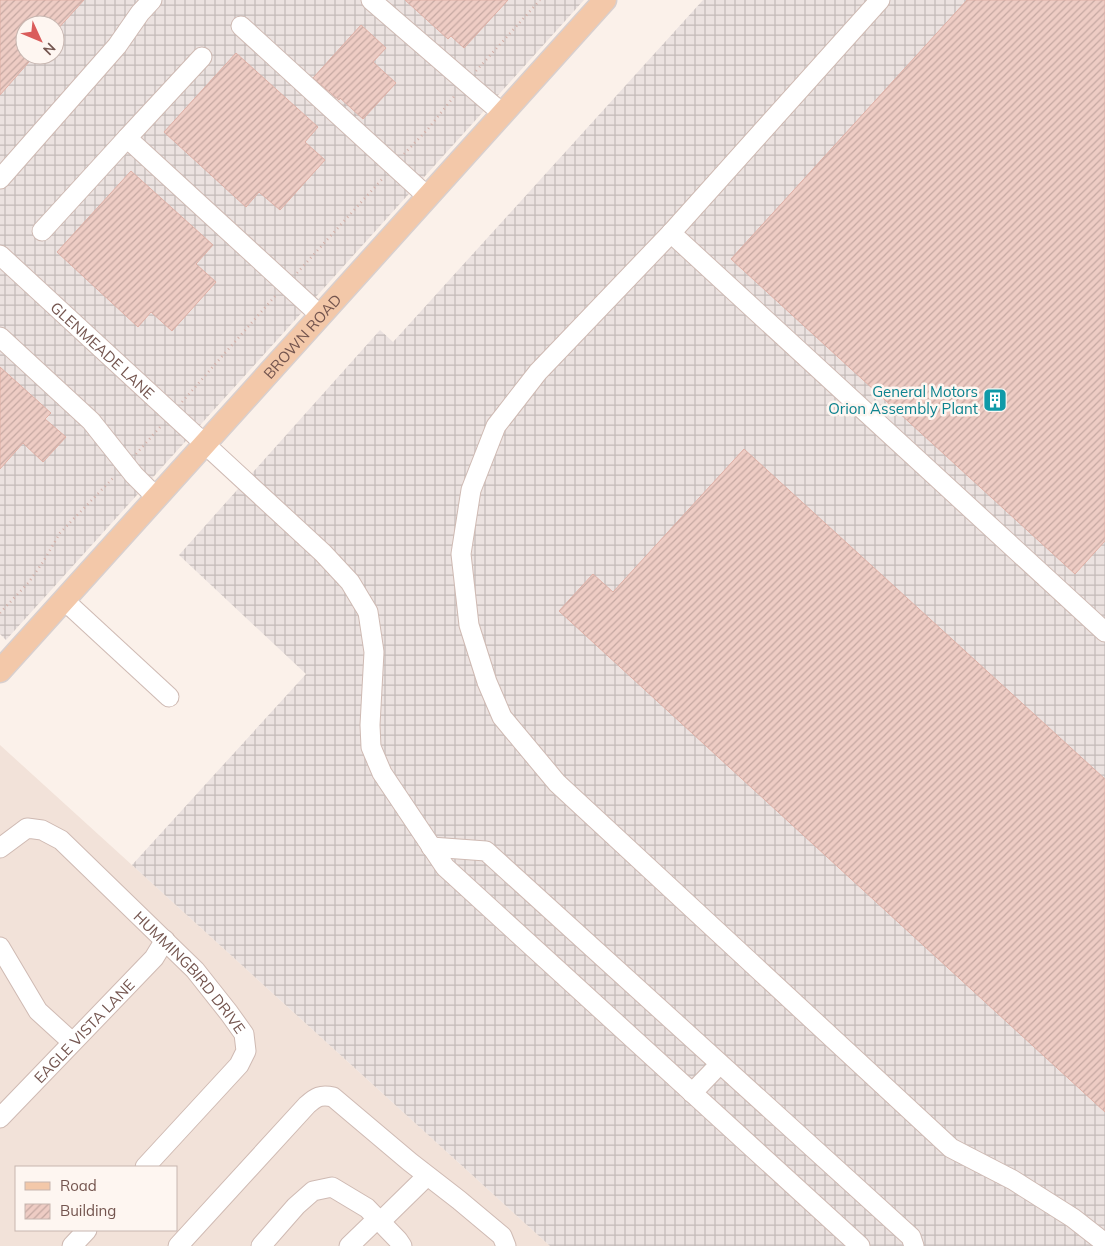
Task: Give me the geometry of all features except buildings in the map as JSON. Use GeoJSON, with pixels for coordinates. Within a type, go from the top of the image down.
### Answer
{"type":"FeatureCollection","features":[{"type":"Feature","properties":{"kind":"main road","name":"BROWN ROAD"},"geometry":{"type":"LineString","coordinates":[[0,671],[605,0]]}},
{"type":"Feature","properties":{"kind":"street"},"geometry":{"type":"LineString","coordinates":[[0,179],[117,46],[140,13],[152,0]]}},
{"type":"Feature","properties":{"kind":"street"},"geometry":{"type":"LineString","coordinates":[[371,0],[503,114]]}},
{"type":"Feature","properties":{"kind":"street"},"geometry":{"type":"LineString","coordinates":[[880,0],[671,233],[538,372],[496,426],[471,490],[461,554],[468,625],[487,682],[502,717],[557,783],[951,1148],[1013,1180],[1073,1218],[1105,1243]]}},
{"type":"Feature","properties":{"kind":"street"},"geometry":{"type":"LineString","coordinates":[[241,26],[428,197]]}},
{"type":"Feature","properties":{"kind":"street"},"geometry":{"type":"LineString","coordinates":[[42,231],[202,57]]}},
{"type":"Feature","properties":{"kind":"street"},"geometry":{"type":"LineString","coordinates":[[127,138],[321,316]]}},
{"type":"Feature","properties":{"kind":"street"},"geometry":{"type":"LineString","coordinates":[[671,233],[1105,632]]}},
{"type":"Feature","properties":{"kind":"street","name":"GLENMEADE LANE"},"geometry":{"type":"LineString","coordinates":[[0,255],[323,553],[350,582],[368,612],[374,652],[370,725],[371,747],[382,773],[445,867],[860,1246]]}},
{"type":"Feature","properties":{"kind":"street"},"geometry":{"type":"LineString","coordinates":[[0,337],[91,421],[126,465],[157,498]]}},
{"type":"Feature","properties":{"kind":"street"},"geometry":{"type":"LineString","coordinates":[[65,601],[169,697]]}},
{"type":"Feature","properties":{"kind":"street","name":"HUMMINGBIRD DRIVE"},"geometry":{"type":"LineString","coordinates":[[0,848],[27,828],[42,830],[60,840],[195,970],[244,1034],[246,1050],[239,1065],[146,1166]]}},
{"type":"Feature","properties":{"kind":"street"},"geometry":{"type":"LineString","coordinates":[[431,847],[486,851],[911,1237],[914,1246]]}},
{"type":"Feature","properties":{"kind":"street","name":"EAGLE VISTA LANE"},"geometry":{"type":"LineString","coordinates":[[0,1118],[154,958],[165,940]]}},
{"type":"Feature","properties":{"kind":"street"},"geometry":{"type":"LineString","coordinates":[[0,947],[38,1011],[72,1042]]}},
{"type":"Feature","properties":{"kind":"street"},"geometry":{"type":"LineString","coordinates":[[692,1093],[720,1064]]}},
{"type":"Feature","properties":{"kind":"street"},"geometry":{"type":"LineString","coordinates":[[178,1246],[307,1105],[316,1097],[324,1095],[334,1097],[426,1176],[459,1200],[502,1236],[506,1246]]}},
{"type":"Feature","properties":{"kind":"street"},"geometry":{"type":"LineString","coordinates":[[348,1246],[426,1176]]}},
{"type":"Feature","properties":{"kind":"street"},"geometry":{"type":"LineString","coordinates":[[262,1246],[296,1206],[314,1191],[332,1187],[367,1208],[402,1246]]}},
{"type":"Feature","properties":{"kind":"street"},"geometry":{"type":"LineString","coordinates":[[72,1246],[86,1231]]}},
{"type":"Feature","properties":{"kind":"path"},"geometry":{"type":"LineString","coordinates":[[0,613],[29,582],[44,562],[60,533],[148,442],[286,284],[428,129],[466,82],[540,0]]}},
{"type":"Feature","properties":{"kind":"shaded area"},"geometry":{"type":"Polygon","coordinates":[[[0,0],[584,0],[6,640],[0,634],[0,0]]]}},
{"type":"Feature","properties":{"kind":"shaded area"},"geometry":{"type":"Polygon","coordinates":[[[703,0],[1105,0],[1105,1246],[550,1246],[132,865],[306,674],[179,555],[380,330],[393,342],[703,0]]]}},
{"type":"Feature","properties":{"kind":"shaded area"},"geometry":{"type":"Polygon","coordinates":[[[0,745],[550,1246],[0,1246],[0,745]]]}},
{"type":"Feature","properties":{"kind":"place","name":"General Motors Orion Assembly Plant"},"geometry":{"type":"Point","coordinates":[995,400]}}]}
